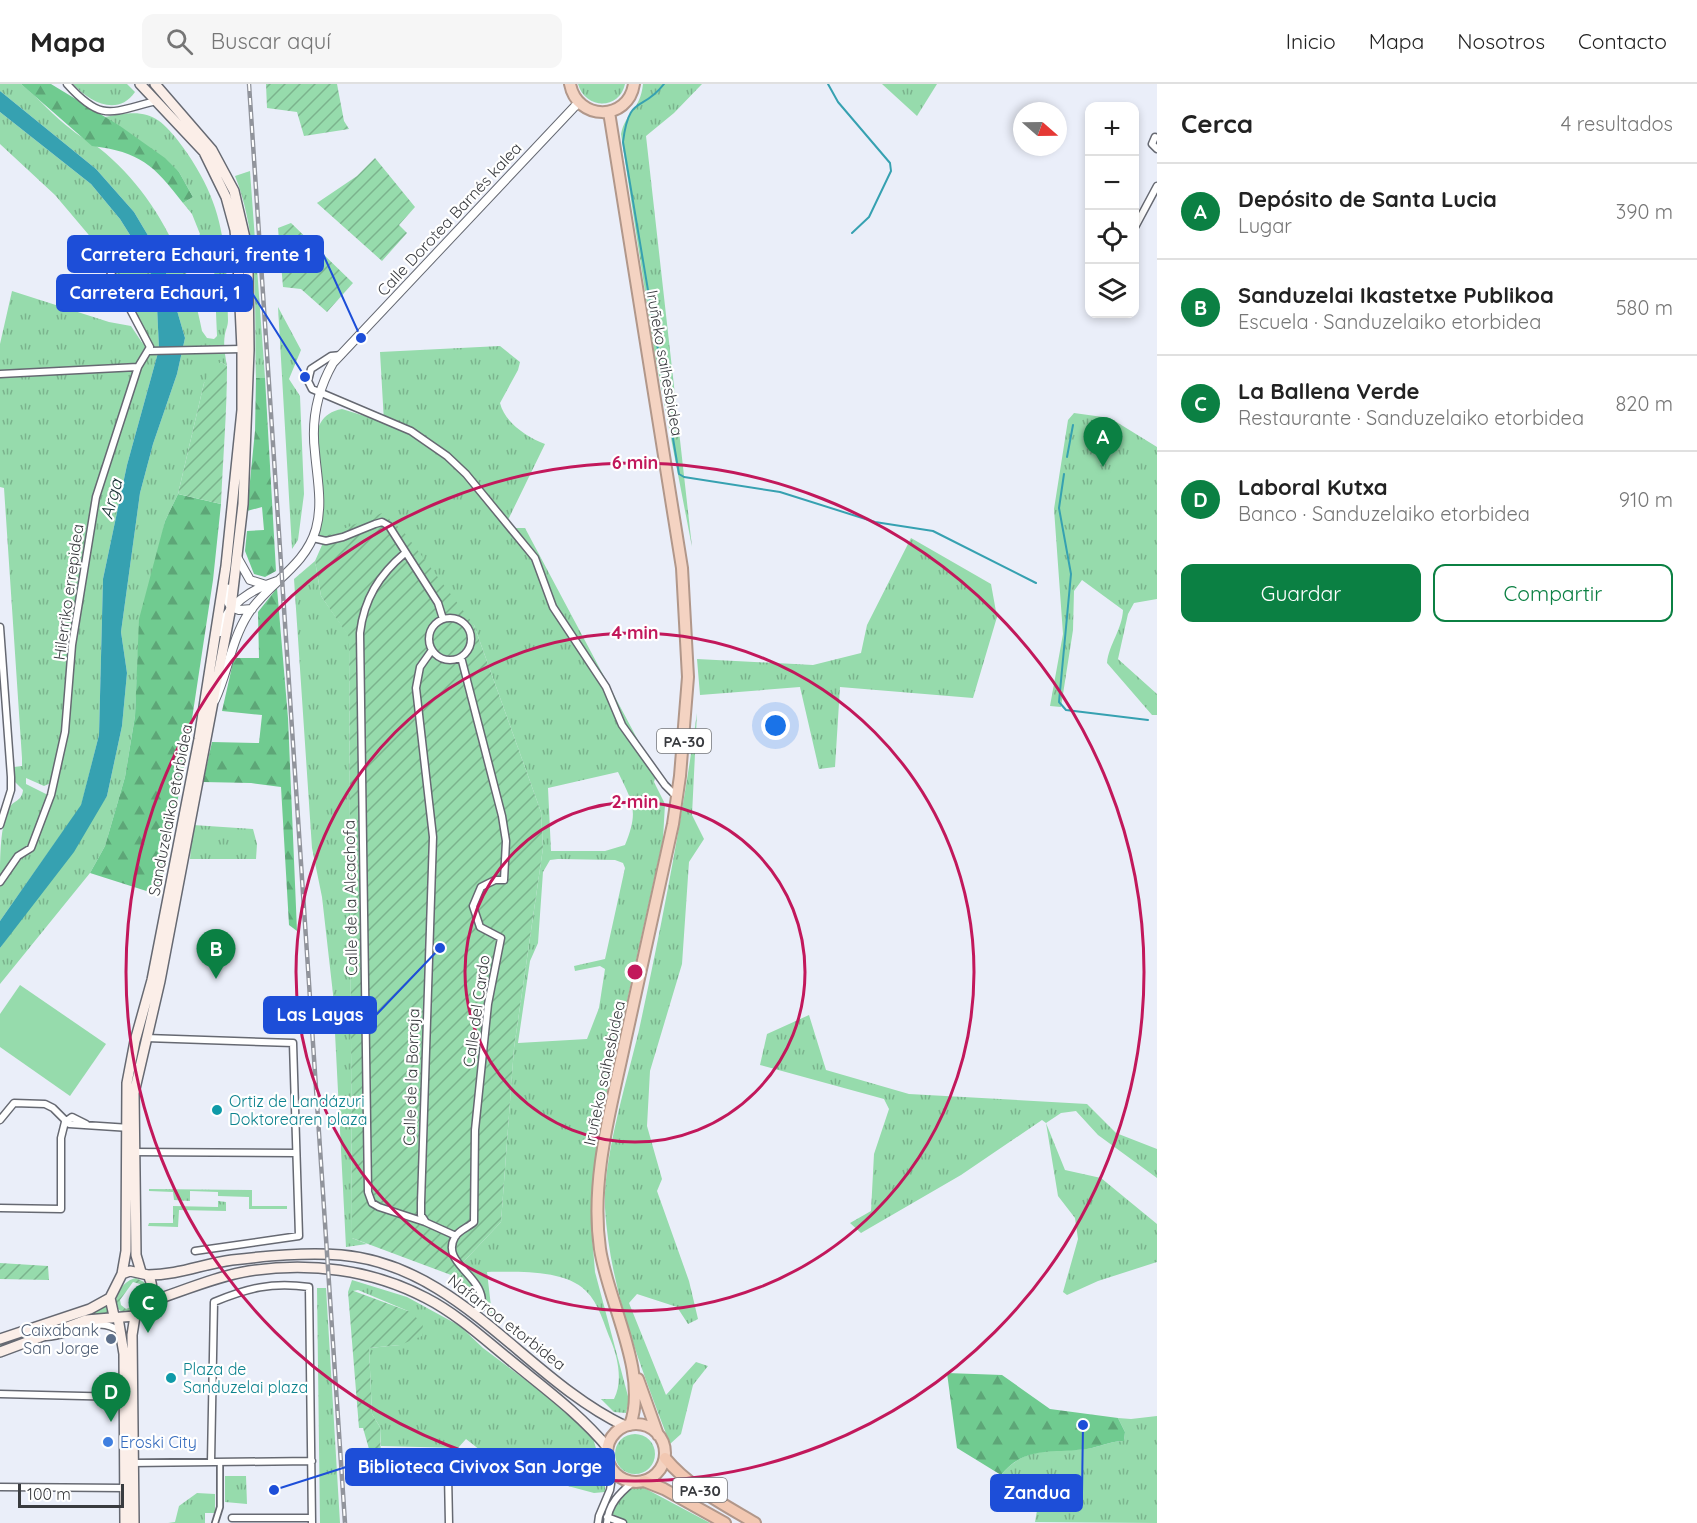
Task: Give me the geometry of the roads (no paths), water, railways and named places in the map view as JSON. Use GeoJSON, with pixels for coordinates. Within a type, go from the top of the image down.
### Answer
{"type":"FeatureCollection","features":[{"type":"Feature","properties":{"kind":"highway"},"geometry":{"type":"LineString","coordinates":[[570,84],[578,103],[591,111],[609,112],[627,101],[634,84]]}},
{"type":"Feature","properties":{"kind":"highway","name":"Iruñeko saihesbidea"},"geometry":{"type":"LineString","coordinates":[[609,112],[682,568],[688,677],[677,798],[610,1111],[600,1179],[600,1247],[607,1284],[631,1362],[658,1435]]}},
{"type":"Feature","properties":{"kind":"highway","name":"Iruñeko saihesbidea"},"geometry":{"type":"LineString","coordinates":[[627,1426],[633,1415],[635,1389],[631,1362]]}},
{"type":"Feature","properties":{"kind":"highway"},"geometry":{"type":"LineString","coordinates":[[627,1426],[645,1426],[658,1435]]}},
{"type":"Feature","properties":{"kind":"highway","name":"PA-30"},"geometry":{"type":"LineString","coordinates":[[608,1448],[611,1439],[627,1426]]}},
{"type":"Feature","properties":{"kind":"highway","name":"PA-30"},"geometry":{"type":"LineString","coordinates":[[639,1482],[658,1473],[665,1450],[658,1435]]}},
{"type":"Feature","properties":{"kind":"highway"},"geometry":{"type":"LineString","coordinates":[[608,1448],[609,1464],[613,1471]]}},
{"type":"Feature","properties":{"kind":"highway","name":"PA-30"},"geometry":{"type":"LineString","coordinates":[[664,1458],[676,1472],[701,1491],[760,1523]]}},
{"type":"Feature","properties":{"kind":"highway","name":"PA-30"},"geometry":{"type":"LineString","coordinates":[[613,1471],[626,1480],[664,1489],[725,1523]]}},
{"type":"Feature","properties":{"kind":"highway"},"geometry":{"type":"LineString","coordinates":[[740,1514],[755,1523]]}},
{"type":"Feature","properties":{"kind":"main road"},"geometry":{"type":"LineString","coordinates":[[140,84],[204,152],[226,197],[235,230],[246,350]]}},
{"type":"Feature","properties":{"kind":"main road"},"geometry":{"type":"LineString","coordinates":[[155,84],[212,150],[234,191],[247,260],[246,350]]}},
{"type":"Feature","properties":{"kind":"main road","name":"Sanduzelaiko etorbidea"},"geometry":{"type":"LineString","coordinates":[[129,1128],[134,1093],[160,981],[209,704],[232,518],[246,350]]}},
{"type":"Feature","properties":{"kind":"main road","name":"Sanduzelaiko etorbidea"},"geometry":{"type":"LineString","coordinates":[[144,1274],[136,1255],[127,1083],[132,1052],[152,980],[231,607],[247,448],[246,350]]}},
{"type":"Feature","properties":{"kind":"main road","name":"Sanduzelaiko etorbidea"},"geometry":{"type":"LineString","coordinates":[[122,1274],[126,1251],[130,1152]]}},
{"type":"Feature","properties":{"kind":"main road","name":"Nafarroa etorbidea"},"geometry":{"type":"LineString","coordinates":[[144,1274],[173,1275],[231,1260],[316,1254],[344,1255],[379,1263],[429,1282],[472,1312],[599,1414],[627,1426]]}},
{"type":"Feature","properties":{"kind":"main road","name":"Nafarroa etorbidea"},"geometry":{"type":"LineString","coordinates":[[149,1302],[248,1271],[316,1267],[351,1271],[389,1282],[426,1298],[463,1322],[590,1426],[608,1448]]}},
{"type":"Feature","properties":{"kind":"main road"},"geometry":{"type":"LineString","coordinates":[[0,1340],[90,1309],[110,1298],[122,1274],[144,1274],[152,1287],[149,1302],[135,1316],[132,1335],[125,1523]]}},
{"type":"Feature","properties":{"kind":"main road"},"geometry":{"type":"LineString","coordinates":[[110,1298],[121,1333],[134,1523]]}},
{"type":"Feature","properties":{"kind":"main road"},"geometry":{"type":"LineString","coordinates":[[0,1352],[86,1320],[135,1316]]}},
{"type":"Feature","properties":{"kind":"street"},"geometry":{"type":"LineString","coordinates":[[67,84],[81,100],[99,111],[113,112],[156,101]]}},
{"type":"Feature","properties":{"kind":"street","name":"Calle Dorotea Barnés kalea"},"geometry":{"type":"LineString","coordinates":[[319,393],[340,355],[578,103]]}},
{"type":"Feature","properties":{"kind":"street"},"geometry":{"type":"LineString","coordinates":[[1155,136],[1152,144],[1157,149]]}},
{"type":"Feature","properties":{"kind":"street"},"geometry":{"type":"LineString","coordinates":[[1139,220],[1157,186]]}},
{"type":"Feature","properties":{"kind":"street"},"geometry":{"type":"LineString","coordinates":[[102,256],[153,351],[246,350]]}},
{"type":"Feature","properties":{"kind":"street","name":"Hilerriko errepidea"},"geometry":{"type":"LineString","coordinates":[[0,882],[18,856],[31,848],[51,795],[65,732],[72,645],[96,496],[138,367],[153,351]]}},
{"type":"Feature","properties":{"kind":"street"},"geometry":{"type":"LineString","coordinates":[[340,355],[331,356],[311,369],[308,381],[312,389],[391,422],[430,443],[453,462],[495,507],[535,558],[553,608],[606,687],[622,724],[665,785],[677,798]]}},
{"type":"Feature","properties":{"kind":"street"},"geometry":{"type":"LineString","coordinates":[[0,374],[138,367]]}},
{"type":"Feature","properties":{"kind":"street"},"geometry":{"type":"LineString","coordinates":[[209,704],[221,687],[234,640],[254,606],[303,557],[313,538],[320,497],[314,440],[319,393]]}},
{"type":"Feature","properties":{"kind":"street"},"geometry":{"type":"LineString","coordinates":[[232,518],[233,539],[225,597],[231,607],[239,610],[254,606]]}},
{"type":"Feature","properties":{"kind":"street"},"geometry":{"type":"LineString","coordinates":[[313,538],[326,541],[382,522],[389,526],[438,603],[443,619]]}},
{"type":"Feature","properties":{"kind":"street","name":"Calle de la Alcachofa"},"geometry":{"type":"LineString","coordinates":[[405,553],[375,584],[366,604],[360,633],[366,1171],[368,1192],[372,1203],[456,1236]]}},
{"type":"Feature","properties":{"kind":"street"},"geometry":{"type":"LineString","coordinates":[[237,556],[255,592],[254,606]]}},
{"type":"Feature","properties":{"kind":"street"},"geometry":{"type":"LineString","coordinates":[[250,580],[266,585]]}},
{"type":"Feature","properties":{"kind":"street"},"geometry":{"type":"LineString","coordinates":[[231,607],[266,585],[279,581]]}},
{"type":"Feature","properties":{"kind":"street"},"geometry":{"type":"LineString","coordinates":[[443,619],[456,619],[470,632],[471,644],[461,657],[455,660],[442,659],[432,650],[430,632],[443,619]]}},
{"type":"Feature","properties":{"kind":"street"},"geometry":{"type":"LineString","coordinates":[[0,627],[11,783],[0,825]]}},
{"type":"Feature","properties":{"kind":"street","name":"Calle de la Borraja"},"geometry":{"type":"LineString","coordinates":[[425,1222],[421,1215],[421,1203],[433,837],[416,688],[420,667],[432,650]]}},
{"type":"Feature","properties":{"kind":"street","name":"Calle del Cardo"},"geometry":{"type":"LineString","coordinates":[[456,1236],[474,1222],[475,1130],[488,1004],[501,938],[480,927],[474,913],[473,901],[477,892],[486,883],[504,880],[506,850],[502,816],[461,657]]}},
{"type":"Feature","properties":{"kind":"street"},"geometry":{"type":"LineString","coordinates":[[146,1038],[293,1043],[299,1236],[195,1251]]}},
{"type":"Feature","properties":{"kind":"street"},"geometry":{"type":"LineString","coordinates":[[0,1120],[9,1107],[18,1102],[45,1104],[56,1110],[64,1122],[61,1138],[61,1209],[0,1208]]}},
{"type":"Feature","properties":{"kind":"street"},"geometry":{"type":"LineString","coordinates":[[64,1122],[72,1117],[87,1124],[129,1128]]}},
{"type":"Feature","properties":{"kind":"street"},"geometry":{"type":"LineString","coordinates":[[130,1152],[296,1153]]}},
{"type":"Feature","properties":{"kind":"street"},"geometry":{"type":"LineString","coordinates":[[456,1236],[453,1252],[456,1260],[479,1286],[483,1300],[481,1308],[472,1312]]}},
{"type":"Feature","properties":{"kind":"street"},"geometry":{"type":"LineString","coordinates":[[211,1462],[214,1302],[253,1286],[309,1287],[312,1520],[232,1518]]}},
{"type":"Feature","properties":{"kind":"street"},"geometry":{"type":"LineString","coordinates":[[42,1337],[56,1337],[103,1324],[121,1333]]}},
{"type":"Feature","properties":{"kind":"street"},"geometry":{"type":"LineString","coordinates":[[0,1394],[124,1397]]}},
{"type":"Feature","properties":{"kind":"street"},"geometry":{"type":"LineString","coordinates":[[381,1460],[433,1458],[445,1460],[448,1474],[449,1523]]}},
{"type":"Feature","properties":{"kind":"street"},"geometry":{"type":"LineString","coordinates":[[129,1463],[312,1461]]}},
{"type":"Feature","properties":{"kind":"street"},"geometry":{"type":"LineString","coordinates":[[215,1523],[220,1507],[220,1462]]}},
{"type":"Feature","properties":{"kind":"street"},"geometry":{"type":"LineString","coordinates":[[592,1523],[598,1519],[610,1490],[613,1471]]}},
{"type":"Feature","properties":{"kind":"street"},"geometry":{"type":"LineString","coordinates":[[623,1523],[607,1520],[618,1494],[639,1482]]}},
{"type":"Feature","properties":{"kind":"street"},"geometry":{"type":"LineString","coordinates":[[0,1487],[125,1488]]}},
{"type":"Feature","properties":{"kind":"water"},"geometry":{"type":"Polygon","coordinates":[[[0,91],[96,169],[134,212],[162,259],[185,338],[177,374],[153,444],[140,493],[121,632],[127,673],[122,726],[107,796],[74,852],[0,948],[0,921],[81,805],[99,735],[103,579],[127,465],[159,349],[156,285],[142,254],[120,219],[91,184],[0,112],[0,91]]]}},
{"type":"Feature","properties":{"kind":"waterway"},"geometry":{"type":"LineString","coordinates":[[664,84],[633,110],[629,116],[623,142],[679,474],[684,477],[780,492],[875,522],[933,531],[1036,583]]}},
{"type":"Feature","properties":{"kind":"waterway"},"geometry":{"type":"LineString","coordinates":[[828,84],[838,102],[890,163],[891,171],[869,217],[852,233]]}},
{"type":"Feature","properties":{"kind":"waterway"},"geometry":{"type":"LineString","coordinates":[[1067,457],[1073,425]]}},
{"type":"Feature","properties":{"kind":"waterway"},"geometry":{"type":"LineString","coordinates":[[1064,474],[1059,508],[1071,574],[1059,702],[1066,710],[1148,720]]}},
{"type":"Feature","properties":{"kind":"railway"},"geometry":{"type":"LineString","coordinates":[[249,84],[345,1523]]}},
{"type":"Feature","properties":{"kind":"place","name":"Carretera Echauri, frente 1"},"geometry":{"type":"Point","coordinates":[361,338]}},
{"type":"Feature","properties":{"kind":"place","name":"Carretera Echauri, 1"},"geometry":{"type":"Point","coordinates":[305,377]}},
{"type":"Feature","properties":{"kind":"place","name":"Depósito de Santa Lucia"},"geometry":{"type":"Point","coordinates":[1103,467]}},
{"type":"Feature","properties":{"kind":"place","name":"Las Layas"},"geometry":{"type":"Point","coordinates":[440,948]}},
{"type":"Feature","properties":{"kind":"place","name":"Sanduzelai Ikastetxe Publikoa"},"geometry":{"type":"Point","coordinates":[216,979]}},
{"type":"Feature","properties":{"kind":"place","name":"Ortiz de Landázuri Doktorearen plaza"},"geometry":{"type":"Point","coordinates":[217,1110]}},
{"type":"Feature","properties":{"kind":"place","name":"La Ballena Verde"},"geometry":{"type":"Point","coordinates":[148,1333]}},
{"type":"Feature","properties":{"kind":"place","name":"Caixabank San Jorge"},"geometry":{"type":"Point","coordinates":[111,1339]}},
{"type":"Feature","properties":{"kind":"place","name":"Plaza de Sanduzelai plaza"},"geometry":{"type":"Point","coordinates":[171,1378]}},
{"type":"Feature","properties":{"kind":"place","name":"Laboral Kutxa"},"geometry":{"type":"Point","coordinates":[111,1422]}},
{"type":"Feature","properties":{"kind":"place","name":"Zandua"},"geometry":{"type":"Point","coordinates":[1083,1425]}},
{"type":"Feature","properties":{"kind":"place","name":"Eroski City"},"geometry":{"type":"Point","coordinates":[108,1442]}},
{"type":"Feature","properties":{"kind":"place","name":"Biblioteca Civivox San Jorge"},"geometry":{"type":"Point","coordinates":[274,1490]}},
{"type":"Feature","properties":{"kind":"water label","name":"Arga"},"geometry":{"type":"Point","coordinates":[111,499]}}]}
